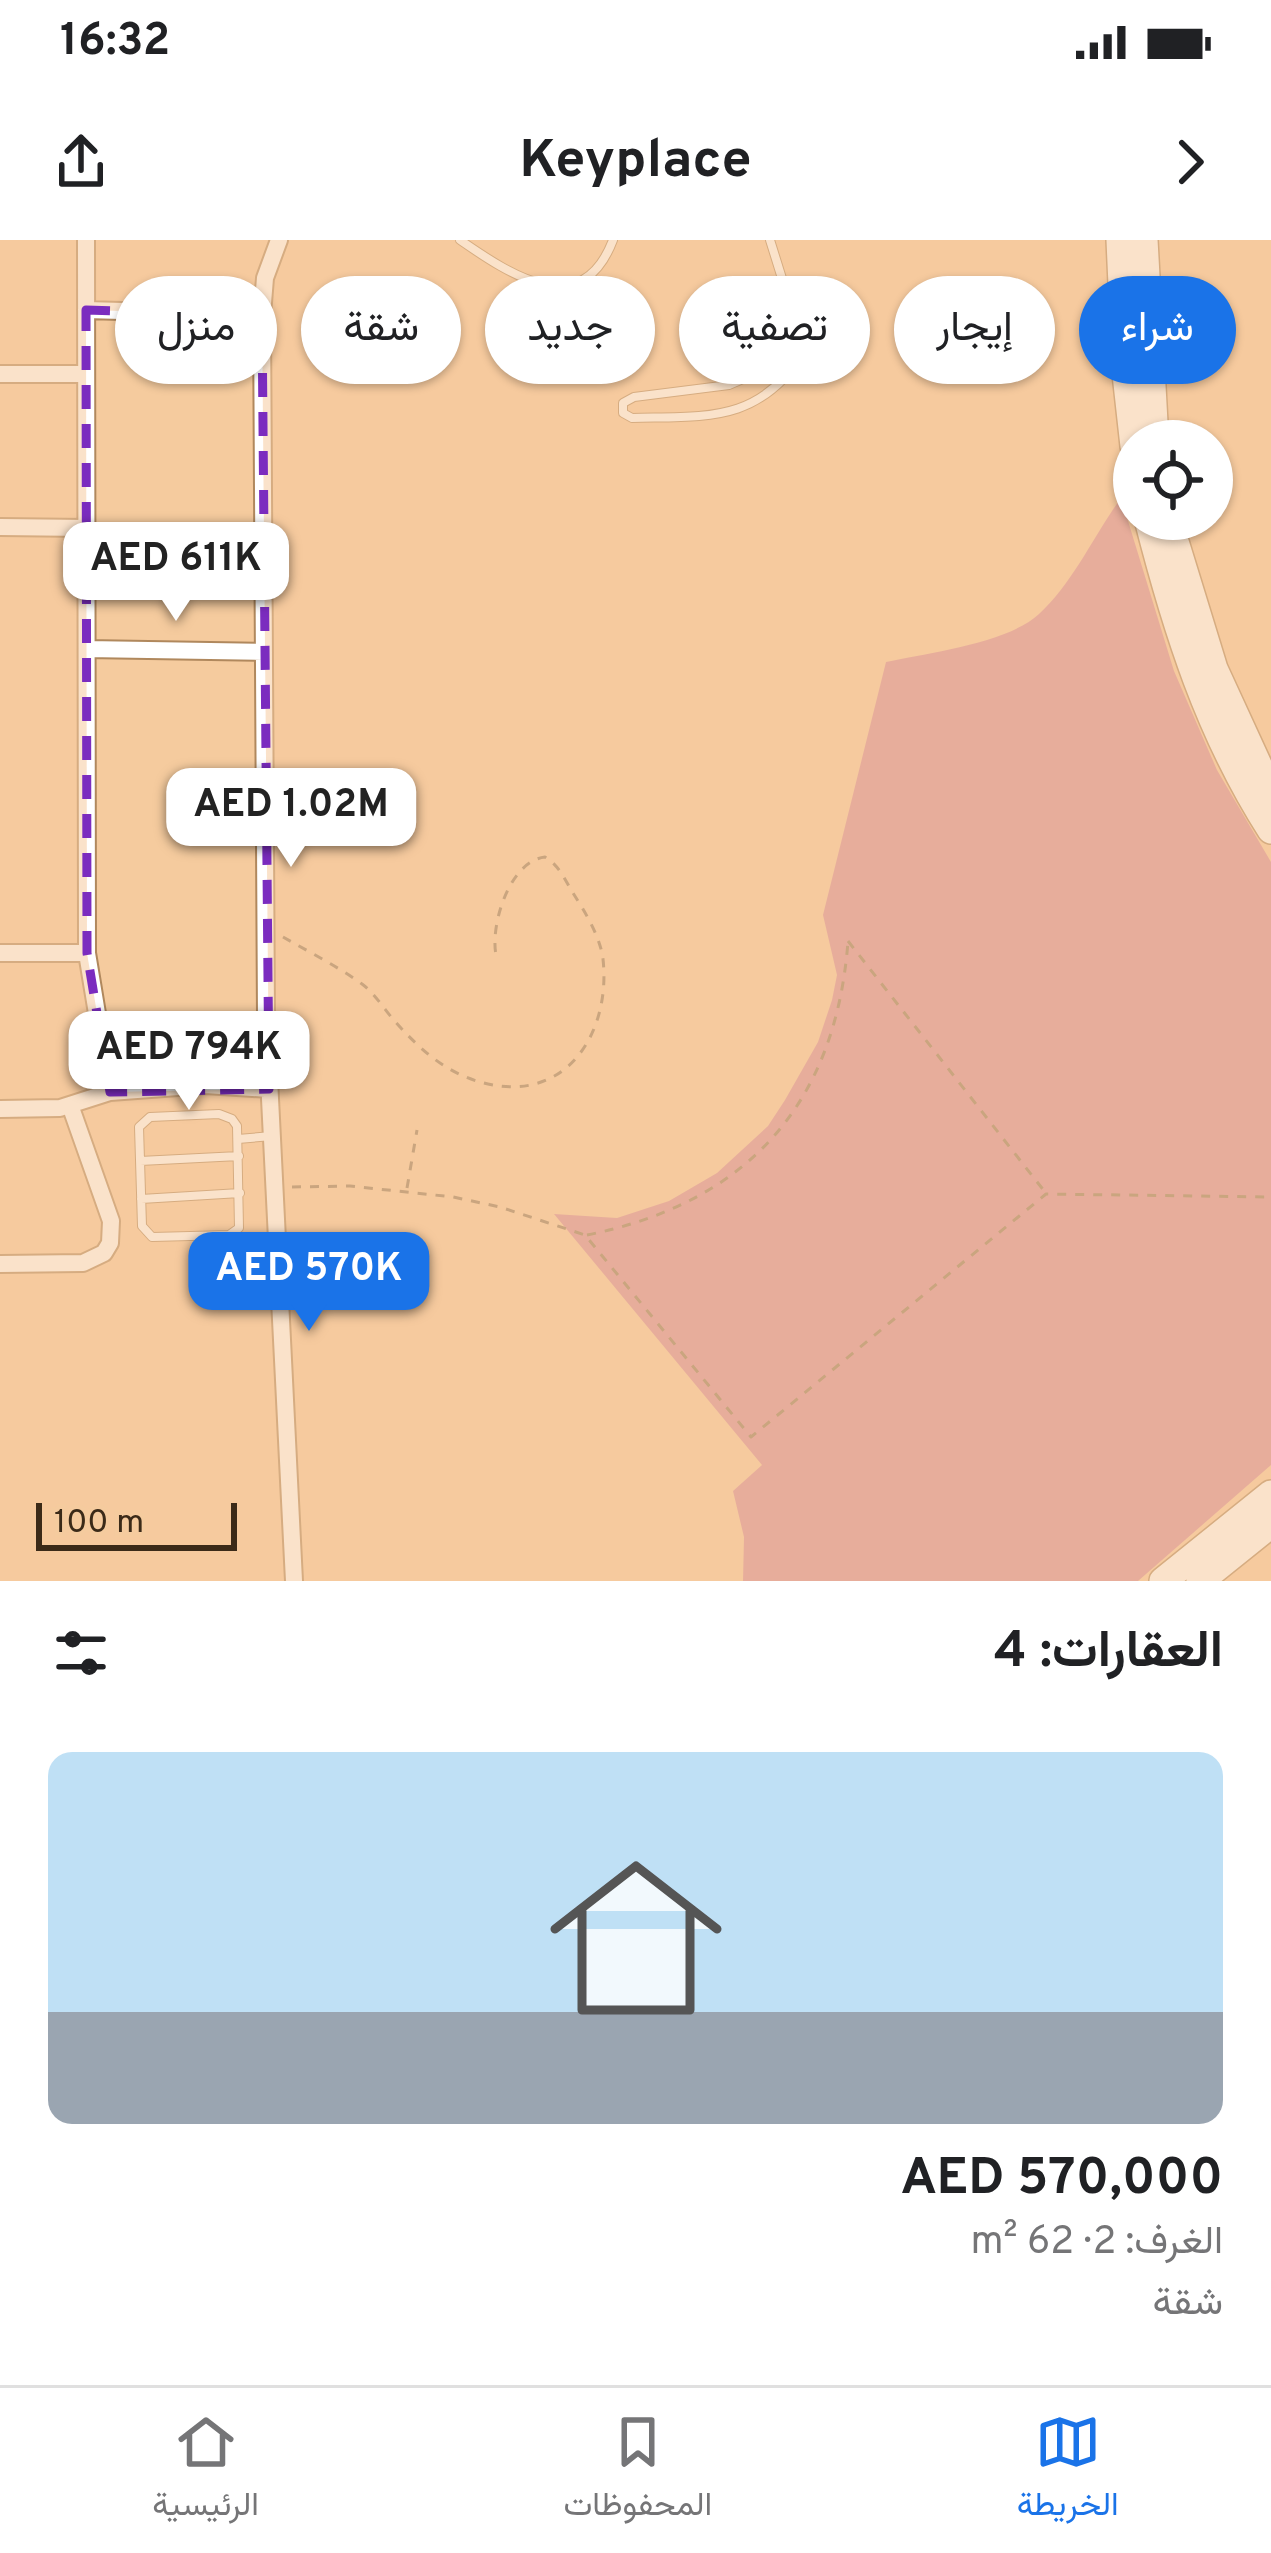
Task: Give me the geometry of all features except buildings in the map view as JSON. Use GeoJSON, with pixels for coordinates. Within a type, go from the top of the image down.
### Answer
{"type":"FeatureCollection","features":[{"type":"Feature","properties":{"kind":"highway"},"geometry":{"type":"LineString","coordinates":[[1120,240],[1131,420]]}},
{"type":"Feature","properties":{"kind":"highway"},"geometry":{"type":"LineString","coordinates":[[1144,240],[1154,420]]}},
{"type":"Feature","properties":{"kind":"highway"},"geometry":{"type":"LineString","coordinates":[[1154,540],[1193,675],[1220,742],[1271,830]]}},
{"type":"Feature","properties":{"kind":"highway"},"geometry":{"type":"LineString","coordinates":[[1174,540],[1214,669],[1271,793]]}},
{"type":"Feature","properties":{"kind":"highway"},"geometry":{"type":"LineString","coordinates":[[1163,1581],[1271,1494]]}},
{"type":"Feature","properties":{"kind":"highway"},"geometry":{"type":"LineString","coordinates":[[1200,1581],[1271,1524]]}},
{"type":"Feature","properties":{"kind":"street"},"geometry":{"type":"LineString","coordinates":[[86,240],[87,953],[110,1092]]}},
{"type":"Feature","properties":{"kind":"street"},"geometry":{"type":"LineString","coordinates":[[266,276],[279,240]]}},
{"type":"Feature","properties":{"kind":"street"},"geometry":{"type":"LineString","coordinates":[[86,310],[115,311]]}},
{"type":"Feature","properties":{"kind":"street"},"geometry":{"type":"LineString","coordinates":[[0,374],[86,374]]}},
{"type":"Feature","properties":{"kind":"street"},"geometry":{"type":"LineString","coordinates":[[262,384],[268,1089],[294,1581]]}},
{"type":"Feature","properties":{"kind":"street"},"geometry":{"type":"LineString","coordinates":[[0,527],[86,528]]}},
{"type":"Feature","properties":{"kind":"street"},"geometry":{"type":"LineString","coordinates":[[87,649],[264,652]]}},
{"type":"Feature","properties":{"kind":"street"},"geometry":{"type":"LineString","coordinates":[[0,953],[87,953]]}},
{"type":"Feature","properties":{"kind":"street"},"geometry":{"type":"LineString","coordinates":[[0,1109],[70,1105],[110,1092],[205,1085],[268,1089]]}},
{"type":"Feature","properties":{"kind":"street"},"geometry":{"type":"LineString","coordinates":[[0,1264],[83,1263],[104,1253],[110,1243],[112,1221],[70,1105]]}},
{"type":"Feature","properties":{"kind":"lane"},"geometry":{"type":"LineString","coordinates":[[460,240],[511,275],[548,286],[586,275],[605,257],[613,240]]}},
{"type":"Feature","properties":{"kind":"lane"},"geometry":{"type":"LineString","coordinates":[[770,240],[781,276]]}},
{"type":"Feature","properties":{"kind":"lane"},"geometry":{"type":"LineString","coordinates":[[805,352],[789,377],[742,410],[717,416],[632,418],[621,409],[634,397],[730,385],[805,352]]}},
{"type":"Feature","properties":{"kind":"lane"},"geometry":{"type":"LineString","coordinates":[[224,1115],[235,1122],[238,1156],[240,1224],[229,1235],[152,1237],[142,1226],[139,1126],[150,1117],[224,1115]]}},
{"type":"Feature","properties":{"kind":"lane"},"geometry":{"type":"LineString","coordinates":[[238,1139],[272,1136]]}},
{"type":"Feature","properties":{"kind":"lane"},"geometry":{"type":"LineString","coordinates":[[140,1161],[238,1156]]}},
{"type":"Feature","properties":{"kind":"lane"},"geometry":{"type":"LineString","coordinates":[[141,1199],[240,1193]]}},
{"type":"Feature","properties":{"kind":"path"},"geometry":{"type":"LineString","coordinates":[[266,927],[365,986],[429,1057],[461,1077],[494,1086],[547,1078],[571,1065],[589,1044],[602,989],[603,959],[580,904],[545,857],[527,864],[497,914],[496,955]]}},
{"type":"Feature","properties":{"kind":"path"},"geometry":{"type":"LineString","coordinates":[[585,1235],[680,1208],[736,1172],[785,1123],[824,1054],[838,1017],[848,941],[1046,1194]]}},
{"type":"Feature","properties":{"kind":"path"},"geometry":{"type":"LineString","coordinates":[[407,1190],[417,1130]]}},
{"type":"Feature","properties":{"kind":"path"},"geometry":{"type":"LineString","coordinates":[[275,1187],[407,1190],[500,1207],[585,1235],[751,1437],[1046,1194],[1271,1197]]}},
{"type":"Feature","properties":{"kind":"highlighted area"},"geometry":{"type":"Polygon","coordinates":[[[86,310],[262,315],[269,1089],[110,1092],[87,953],[86,310]]]}},
{"type":"Feature","properties":{"kind":"shaded area"},"geometry":{"type":"Polygon","coordinates":[[[1113,510],[1113,540],[1134,540],[1174,671],[1217,770],[1271,862],[1271,1465],[1138,1581],[743,1581],[744,1537],[733,1491],[762,1465],[554,1214],[617,1218],[669,1201],[717,1173],[768,1126],[818,1042],[832,1000],[837,975],[823,915],[886,662],[1008,632],[1039,614],[1062,588],[1113,510]]]}}]}
